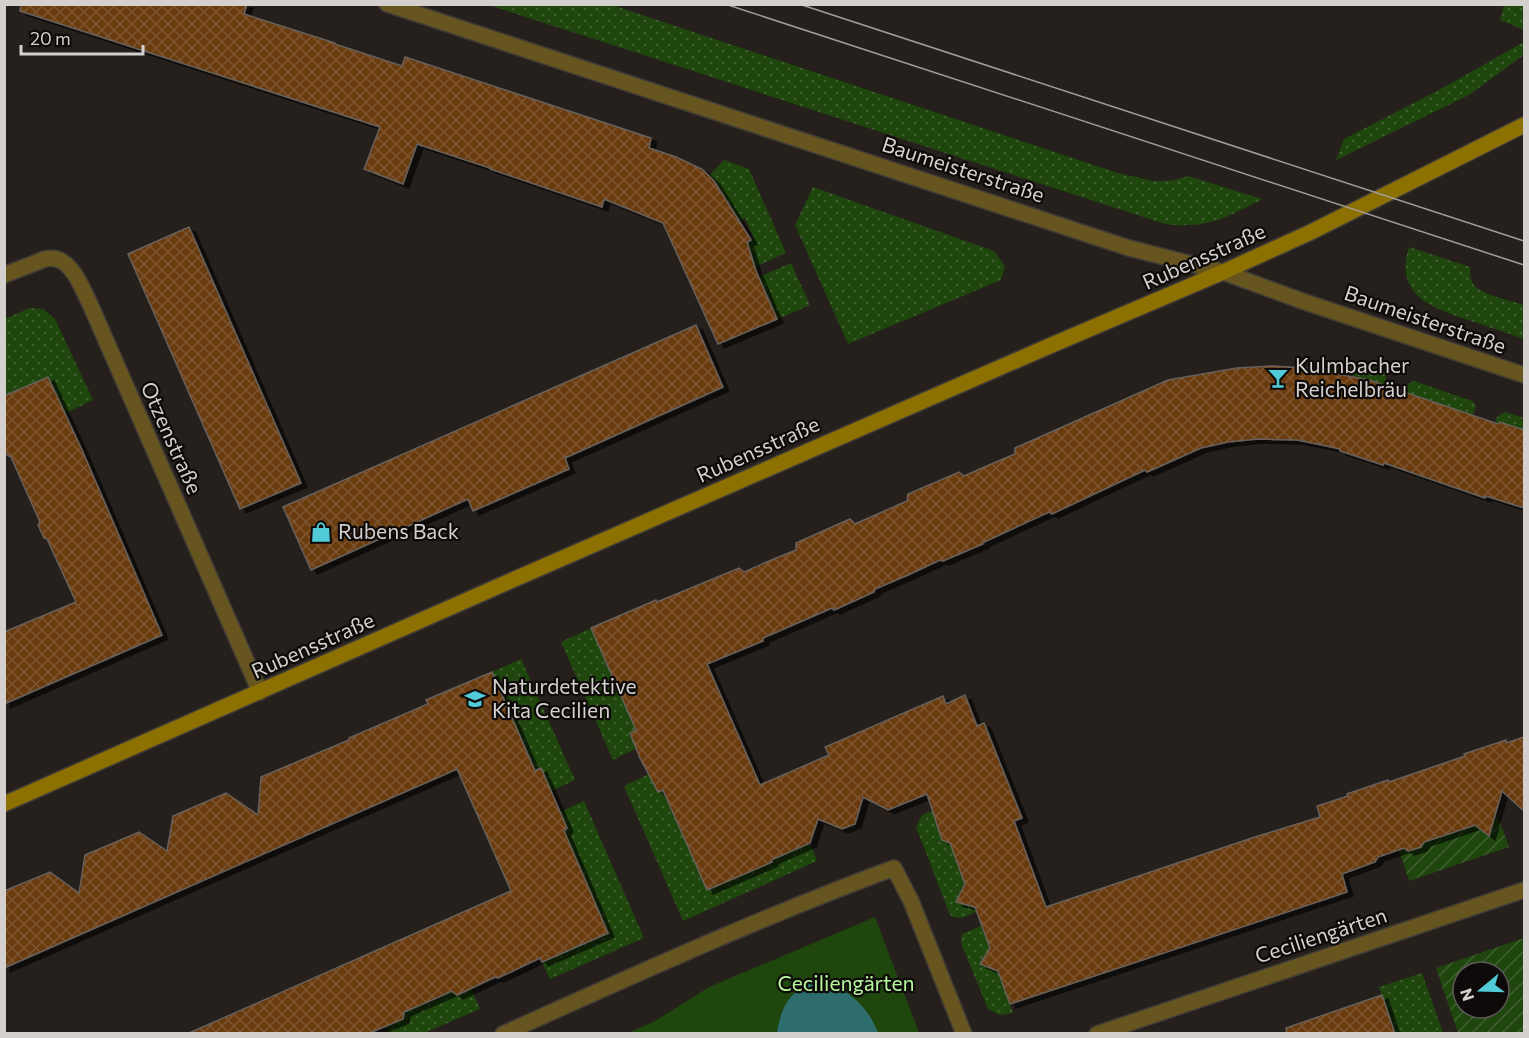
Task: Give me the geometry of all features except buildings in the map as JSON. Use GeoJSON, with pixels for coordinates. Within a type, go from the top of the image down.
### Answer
{"type":"FeatureCollection","features":[{"type":"Feature","properties":{"kind":"street","name":"Baumeisterstraße"},"geometry":{"type":"LineString","coordinates":[[387,4],[1129,248],[1224,272],[1302,301],[1524,375]]}},
{"type":"Feature","properties":{"kind":"street","name":"Rubensstraße"},"geometry":{"type":"LineString","coordinates":[[4,804],[1022,358],[1224,272],[1321,227],[1524,125]]}},
{"type":"Feature","properties":{"kind":"street","name":"Otzenstraße"},"geometry":{"type":"LineString","coordinates":[[4,275],[51,257],[67,265],[74,273],[90,304],[260,692]]}},
{"type":"Feature","properties":{"kind":"street"},"geometry":{"type":"LineString","coordinates":[[503,1034],[725,935],[894,868],[911,901],[964,1034]]}},
{"type":"Feature","properties":{"kind":"street","name":"Ceciliengärten"},"geometry":{"type":"LineString","coordinates":[[1097,1034],[1524,891]]}},
{"type":"Feature","properties":{"kind":"green space"},"geometry":{"type":"Polygon","coordinates":[[[489,5],[612,5],[1118,173],[1153,181],[1175,180],[1188,176],[1262,199],[1238,212],[1216,220],[1193,225],[1165,224],[489,5]]]}},
{"type":"Feature","properties":{"kind":"green space"},"geometry":{"type":"Polygon","coordinates":[[[1504,5],[1524,5],[1524,30],[1500,20],[1504,5]]]}},
{"type":"Feature","properties":{"kind":"green space"},"geometry":{"type":"Polygon","coordinates":[[[1524,42],[1524,53],[1521,57],[1469,95],[1336,160],[1344,139],[1439,90],[1524,42]]]}},
{"type":"Feature","properties":{"kind":"green space"},"geometry":{"type":"Polygon","coordinates":[[[724,160],[749,169],[786,253],[755,267],[745,243],[754,238],[745,218],[735,222],[725,199],[709,176],[724,160]]]}},
{"type":"Feature","properties":{"kind":"green space"},"geometry":{"type":"Polygon","coordinates":[[[813,187],[994,251],[1005,266],[1001,280],[848,344],[795,225],[813,187]]]}},
{"type":"Feature","properties":{"kind":"green space"},"geometry":{"type":"Polygon","coordinates":[[[1409,247],[1470,267],[1472,282],[1479,289],[1524,305],[1524,339],[1444,311],[1420,298],[1412,289],[1407,278],[1406,264],[1409,247]]]}},
{"type":"Feature","properties":{"kind":"green space"},"geometry":{"type":"Polygon","coordinates":[[[791,263],[810,305],[777,319],[759,277],[791,263]]]}},
{"type":"Feature","properties":{"kind":"green space"},"geometry":{"type":"Polygon","coordinates":[[[30,308],[43,309],[55,319],[93,400],[64,414],[48,377],[5,396],[4,319],[30,308]]]}},
{"type":"Feature","properties":{"kind":"green space"},"geometry":{"type":"Polygon","coordinates":[[[1323,359],[1356,363],[1385,372],[1384,385],[1359,377],[1319,370],[1319,363],[1323,359]]]}},
{"type":"Feature","properties":{"kind":"green space"},"geometry":{"type":"Polygon","coordinates":[[[1414,381],[1472,401],[1476,406],[1473,415],[1457,410],[1453,414],[1425,399],[1404,392],[1407,384],[1414,381]]]}},
{"type":"Feature","properties":{"kind":"green space"},"geometry":{"type":"Polygon","coordinates":[[[1505,412],[1524,418],[1524,436],[1517,434],[1514,426],[1501,422],[1494,427],[1497,417],[1505,412]]]}},
{"type":"Feature","properties":{"kind":"green space"},"geometry":{"type":"Polygon","coordinates":[[[591,628],[636,730],[637,748],[613,760],[561,642],[591,628]]]}},
{"type":"Feature","properties":{"kind":"green space"},"geometry":{"type":"Polygon","coordinates":[[[521,659],[575,780],[551,791],[541,769],[535,771],[492,672],[521,659]]]}},
{"type":"Feature","properties":{"kind":"green space"},"geometry":{"type":"Polygon","coordinates":[[[649,774],[657,792],[663,790],[707,890],[771,862],[769,855],[810,843],[817,861],[683,921],[624,786],[649,774]]]}},
{"type":"Feature","properties":{"kind":"green space"},"geometry":{"type":"Polygon","coordinates":[[[584,801],[644,938],[550,979],[542,962],[607,933],[564,831],[567,828],[560,812],[584,801]]]}},
{"type":"Feature","properties":{"kind":"green space"},"geometry":{"type":"Polygon","coordinates":[[[937,809],[942,839],[950,843],[976,912],[963,917],[957,918],[950,915],[916,827],[922,815],[937,809]]]}},
{"type":"Feature","properties":{"kind":"green space"},"geometry":{"type":"Polygon","coordinates":[[[1498,817],[1509,847],[1409,881],[1399,850],[1404,848],[1409,851],[1421,847],[1424,842],[1498,817]]]}},
{"type":"Feature","properties":{"kind":"green space","name":"Ceciliengärten"},"geometry":{"type":"Polygon","coordinates":[[[875,917],[919,1033],[626,1034],[655,1021],[709,987],[875,917]]]}},
{"type":"Feature","properties":{"kind":"green space"},"geometry":{"type":"Polygon","coordinates":[[[981,926],[990,948],[986,955],[998,971],[1013,1013],[1000,1015],[988,1009],[961,943],[962,934],[981,926]]]}},
{"type":"Feature","properties":{"kind":"green space"},"geometry":{"type":"Polygon","coordinates":[[[1524,938],[1524,1033],[1458,1033],[1454,1020],[1511,1020],[1511,960],[1459,960],[1524,938]]]}},
{"type":"Feature","properties":{"kind":"green space"},"geometry":{"type":"Polygon","coordinates":[[[1451,963],[1451,1012],[1436,968],[1451,963]]]}},
{"type":"Feature","properties":{"kind":"green space"},"geometry":{"type":"Polygon","coordinates":[[[1422,973],[1443,1033],[1395,1033],[1379,987],[1422,973]]]}},
{"type":"Feature","properties":{"kind":"green space"},"geometry":{"type":"Polygon","coordinates":[[[471,988],[480,1009],[424,1033],[389,1033],[383,1021],[403,1019],[404,1012],[452,991],[471,988]]]}},
{"type":"Feature","properties":{"kind":"water"},"geometry":{"type":"Polygon","coordinates":[[[813,983],[844,991],[868,1013],[878,1033],[777,1033],[787,1002],[798,990],[813,983]]]}},
{"type":"Feature","properties":{"kind":"tram line"},"geometry":{"type":"LineString","coordinates":[[725,4],[1524,265]]}},
{"type":"Feature","properties":{"kind":"tram line"},"geometry":{"type":"LineString","coordinates":[[799,4],[1524,241]]}},
{"type":"Feature","properties":{"kind":"place","name":"Kulmbacher Reichelbräu"},"geometry":{"type":"Point","coordinates":[1278,378]}},
{"type":"Feature","properties":{"kind":"place","name":"Rubens Back"},"geometry":{"type":"Point","coordinates":[321,532]}},
{"type":"Feature","properties":{"kind":"place","name":"Naturdetektive Kita Cecilien"},"geometry":{"type":"Point","coordinates":[475,699]}}]}
